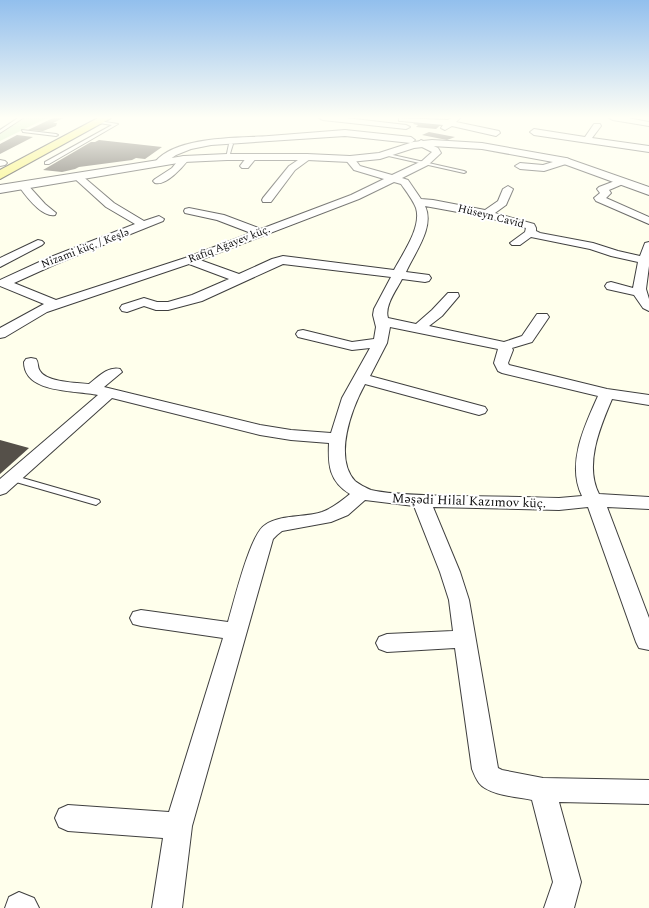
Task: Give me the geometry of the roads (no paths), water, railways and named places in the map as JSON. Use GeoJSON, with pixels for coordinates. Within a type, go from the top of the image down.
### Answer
{"type":"FeatureCollection","features":[{"type":"Feature","properties":{"kind":"main road"},"geometry":{"type":"LineString","coordinates":[[0,175],[4,165],[13,160]]}},
{"type":"Feature","properties":{"kind":"street"},"geometry":{"type":"LineString","coordinates":[[0,188],[173,160]]}},
{"type":"Feature","properties":{"kind":"street"},"geometry":{"type":"LineString","coordinates":[[158,181],[175,170],[183,160]]}},
{"type":"Feature","properties":{"kind":"street"},"geometry":{"type":"LineString","coordinates":[[245,166],[249,160]]}},
{"type":"Feature","properties":{"kind":"street"},"geometry":{"type":"LineString","coordinates":[[267,200],[292,168],[302,160]]}},
{"type":"Feature","properties":{"kind":"street","name":"Məşədi Hilal Kazımov küç."},"geometry":{"type":"LineString","coordinates":[[350,160],[357,168],[394,178],[408,184],[419,202],[423,218],[422,227],[381,309],[380,314],[383,327],[380,343],[350,398],[342,421],[338,439],[337,464],[340,473],[350,486],[362,493],[402,500],[559,504],[594,500],[649,502]]}},
{"type":"Feature","properties":{"kind":"street","name":"Rafiq Ağayev küç."},"geometry":{"type":"LineString","coordinates":[[0,334],[42,309],[189,260],[355,197],[428,160]]}},
{"type":"Feature","properties":{"kind":"street"},"geometry":{"type":"LineString","coordinates":[[562,160],[649,192]]}},
{"type":"Feature","properties":{"kind":"street"},"geometry":{"type":"LineString","coordinates":[[520,166],[544,168],[566,161]]}},
{"type":"Feature","properties":{"kind":"street"},"geometry":{"type":"LineString","coordinates":[[4,165],[0,180],[14,182],[63,178]]}},
{"type":"Feature","properties":{"kind":"street","name":"Nizami küç. / Keşlə"},"geometry":{"type":"LineString","coordinates":[[2,282],[58,258],[142,226],[138,221],[110,205],[78,176]]}},
{"type":"Feature","properties":{"kind":"street"},"geometry":{"type":"LineString","coordinates":[[620,182],[602,189],[606,193],[599,198],[649,221]]}},
{"type":"Feature","properties":{"kind":"street"},"geometry":{"type":"LineString","coordinates":[[23,185],[41,206],[51,213]]}},
{"type":"Feature","properties":{"kind":"street"},"geometry":{"type":"LineString","coordinates":[[487,214],[502,203],[508,189]]}},
{"type":"Feature","properties":{"kind":"street","name":"Hüseyn Cavid"},"geometry":{"type":"LineString","coordinates":[[419,202],[433,202],[487,214],[530,226],[532,228],[530,232],[538,236],[593,246],[615,254],[646,261]]}},
{"type":"Feature","properties":{"kind":"street"},"geometry":{"type":"LineString","coordinates":[[189,211],[220,217],[260,232]]}},
{"type":"Feature","properties":{"kind":"street"},"geometry":{"type":"LineString","coordinates":[[142,226],[159,219]]}},
{"type":"Feature","properties":{"kind":"street"},"geometry":{"type":"LineString","coordinates":[[516,243],[530,232]]}},
{"type":"Feature","properties":{"kind":"street"},"geometry":{"type":"LineString","coordinates":[[0,263],[38,243]]}},
{"type":"Feature","properties":{"kind":"street"},"geometry":{"type":"LineString","coordinates":[[649,245],[640,293],[643,301],[649,307]]}},
{"type":"Feature","properties":{"kind":"street"},"geometry":{"type":"LineString","coordinates":[[189,260],[241,279]]}},
{"type":"Feature","properties":{"kind":"street"},"geometry":{"type":"LineString","coordinates":[[127,308],[144,302],[156,306],[168,306],[197,298],[283,260],[425,278]]}},
{"type":"Feature","properties":{"kind":"street","name":"Nizami küç. / Keşlə"},"geometry":{"type":"LineString","coordinates":[[2,282],[56,304]]}},
{"type":"Feature","properties":{"kind":"street"},"geometry":{"type":"LineString","coordinates":[[611,286],[640,293]]}},
{"type":"Feature","properties":{"kind":"street"},"geometry":{"type":"LineString","coordinates":[[419,328],[437,313],[453,296]]}},
{"type":"Feature","properties":{"kind":"street"},"geometry":{"type":"LineString","coordinates":[[382,322],[419,328],[504,346],[523,342],[527,339],[542,317]]}},
{"type":"Feature","properties":{"kind":"street"},"geometry":{"type":"LineString","coordinates":[[303,334],[352,346],[380,343]]}},
{"type":"Feature","properties":{"kind":"street"},"geometry":{"type":"LineString","coordinates":[[504,346],[506,350],[500,362],[501,365],[507,370],[607,394],[649,400]]}},
{"type":"Feature","properties":{"kind":"street"},"geometry":{"type":"LineString","coordinates":[[31,362],[32,372],[36,377],[65,386],[92,389],[260,430],[291,436],[338,439]]}},
{"type":"Feature","properties":{"kind":"street"},"geometry":{"type":"LineString","coordinates":[[92,389],[115,372]]}},
{"type":"Feature","properties":{"kind":"street"},"geometry":{"type":"LineString","coordinates":[[361,378],[478,410]]}},
{"type":"Feature","properties":{"kind":"street"},"geometry":{"type":"LineString","coordinates":[[6,483],[109,393]]}},
{"type":"Feature","properties":{"kind":"street"},"geometry":{"type":"LineString","coordinates":[[607,394],[600,410],[586,453],[585,483],[587,490],[594,500],[635,604],[647,642]]}},
{"type":"Feature","properties":{"kind":"street"},"geometry":{"type":"LineString","coordinates":[[167,908],[178,826],[264,538],[270,530],[277,526],[324,518],[340,511],[362,493]]}},
{"type":"Feature","properties":{"kind":"street"},"geometry":{"type":"LineString","coordinates":[[421,501],[450,572],[459,600],[485,769],[489,776],[496,781],[543,790],[649,792]]}},
{"type":"Feature","properties":{"kind":"street"},"geometry":{"type":"LineString","coordinates":[[141,618],[235,631]]}},
{"type":"Feature","properties":{"kind":"street"},"geometry":{"type":"LineString","coordinates":[[387,643],[466,639]]}},
{"type":"Feature","properties":{"kind":"street"},"geometry":{"type":"LineString","coordinates":[[543,790],[567,882],[559,908]]}},
{"type":"Feature","properties":{"kind":"street"},"geometry":{"type":"LineString","coordinates":[[68,818],[178,826]]}},
{"type":"Feature","properties":{"kind":"lane"},"geometry":{"type":"LineString","coordinates":[[47,163],[52,160]]}},
{"type":"Feature","properties":{"kind":"lane"},"geometry":{"type":"LineString","coordinates":[[413,160],[464,172]]}},
{"type":"Feature","properties":{"kind":"lane"},"geometry":{"type":"LineString","coordinates":[[6,483],[96,502]]}}]}
